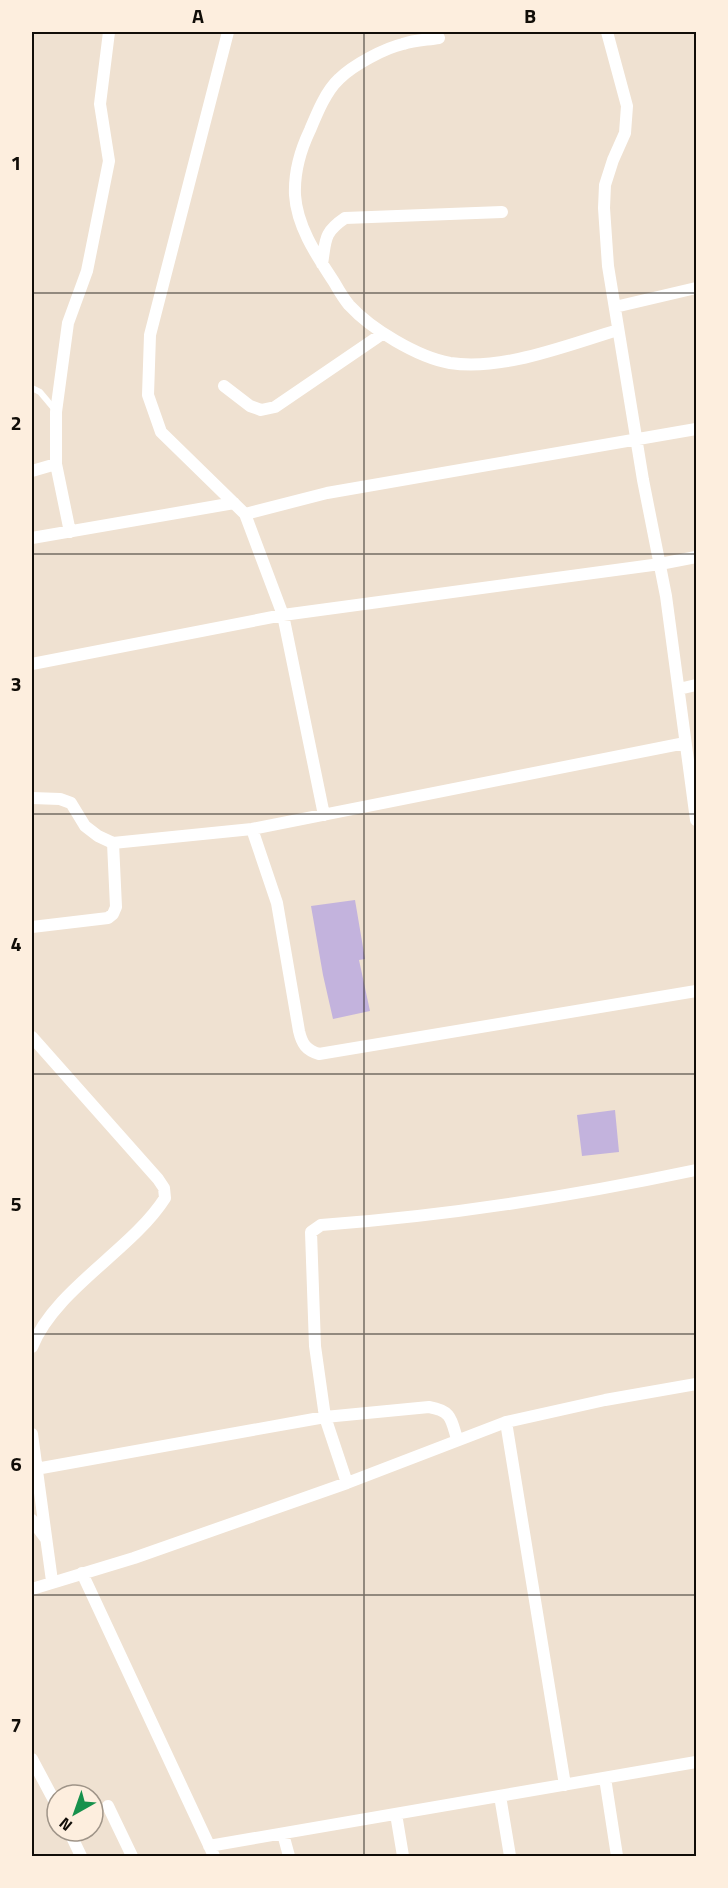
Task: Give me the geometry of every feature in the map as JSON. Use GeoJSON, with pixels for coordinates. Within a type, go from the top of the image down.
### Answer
{"type":"FeatureCollection","features":[{"type":"Feature","properties":{"kind":"street"},"geometry":{"type":"LineString","coordinates":[[70,532],[56,464],[56,412],[68,323],[87,271],[109,161],[100,104],[109,32]]}},
{"type":"Feature","properties":{"kind":"street"},"geometry":{"type":"LineString","coordinates":[[228,32],[150,335],[148,395],[161,432],[245,514],[283,615],[324,815]]}},
{"type":"Feature","properties":{"kind":"street"},"geometry":{"type":"LineString","coordinates":[[607,32],[627,106],[625,133],[605,185],[608,266],[643,480],[660,564],[685,743],[693,776],[696,820]]}},
{"type":"Feature","properties":{"kind":"street"},"geometry":{"type":"LineString","coordinates":[[439,38],[402,44],[361,63],[339,79],[319,109],[304,142],[296,169],[295,197],[304,232],[322,264],[348,304],[382,334],[414,350],[449,363],[480,364],[511,361],[618,330]]}},
{"type":"Feature","properties":{"kind":"street"},"geometry":{"type":"LineString","coordinates":[[322,264],[326,235],[345,218],[502,212]]}},
{"type":"Feature","properties":{"kind":"street"},"geometry":{"type":"LineString","coordinates":[[615,307],[696,288]]}},
{"type":"Feature","properties":{"kind":"street"},"geometry":{"type":"LineString","coordinates":[[224,386],[250,406],[261,410],[275,407],[382,334]]}},
{"type":"Feature","properties":{"kind":"street"},"geometry":{"type":"LineString","coordinates":[[245,514],[327,493],[696,429]]}},
{"type":"Feature","properties":{"kind":"street"},"geometry":{"type":"LineString","coordinates":[[32,471],[56,464]]}},
{"type":"Feature","properties":{"kind":"street"},"geometry":{"type":"LineString","coordinates":[[32,538],[234,503]]}},
{"type":"Feature","properties":{"kind":"street"},"geometry":{"type":"LineString","coordinates":[[32,664],[283,615],[660,564],[696,557]]}},
{"type":"Feature","properties":{"kind":"street"},"geometry":{"type":"LineString","coordinates":[[679,689],[696,685]]}},
{"type":"Feature","properties":{"kind":"street"},"geometry":{"type":"LineString","coordinates":[[32,798],[60,799],[71,803],[85,826],[98,836],[113,843],[252,829],[685,743]]}},
{"type":"Feature","properties":{"kind":"street"},"geometry":{"type":"LineString","coordinates":[[252,829],[277,903],[299,1031],[302,1043],[309,1051],[319,1054],[696,991]]}},
{"type":"Feature","properties":{"kind":"street"},"geometry":{"type":"LineString","coordinates":[[32,927],[108,918],[113,914],[116,907],[113,843]]}},
{"type":"Feature","properties":{"kind":"street"},"geometry":{"type":"LineString","coordinates":[[32,1037],[158,1179],[164,1188],[165,1198],[148,1219],[51,1315],[32,1347]]}},
{"type":"Feature","properties":{"kind":"street"},"geometry":{"type":"LineString","coordinates":[[347,1483],[325,1417],[315,1346],[311,1232],[315,1228],[321,1225],[382,1221],[540,1199],[696,1170]]}},
{"type":"Feature","properties":{"kind":"street"},"geometry":{"type":"LineString","coordinates":[[32,1588],[134,1558],[347,1483],[506,1422],[605,1400],[696,1384]]}},
{"type":"Feature","properties":{"kind":"street"},"geometry":{"type":"LineString","coordinates":[[36,1469],[325,1417],[429,1407],[442,1409],[450,1415],[457,1439]]}},
{"type":"Feature","properties":{"kind":"street"},"geometry":{"type":"LineString","coordinates":[[506,1422],[565,1785]]}},
{"type":"Feature","properties":{"kind":"street"},"geometry":{"type":"LineString","coordinates":[[32,1434],[52,1581]]}},
{"type":"Feature","properties":{"kind":"street"},"geometry":{"type":"LineString","coordinates":[[32,1520],[47,1540]]}},
{"type":"Feature","properties":{"kind":"street"},"geometry":{"type":"LineString","coordinates":[[82,1573],[212,1851],[283,1834],[696,1762]]}},
{"type":"Feature","properties":{"kind":"street"},"geometry":{"type":"LineString","coordinates":[[32,1759],[45,1783]]}},
{"type":"Feature","properties":{"kind":"street"},"geometry":{"type":"LineString","coordinates":[[605,1778],[617,1857]]}},
{"type":"Feature","properties":{"kind":"street"},"geometry":{"type":"LineString","coordinates":[[500,1796],[510,1857]]}},
{"type":"Feature","properties":{"kind":"street"},"geometry":{"type":"LineString","coordinates":[[108,1806],[132,1857]]}},
{"type":"Feature","properties":{"kind":"street"},"geometry":{"type":"LineString","coordinates":[[396,1814],[403,1857]]}},
{"type":"Feature","properties":{"kind":"street"},"geometry":{"type":"LineString","coordinates":[[283,1834],[289,1857]]}},
{"type":"Feature","properties":{"kind":"street"},"geometry":{"type":"LineString","coordinates":[[75,1843],[81,1857]]}},
{"type":"Feature","properties":{"kind":"lane"},"geometry":{"type":"LineString","coordinates":[[32,388],[40,392],[56,412]]}},
{"type":"Feature","properties":{"kind":"building"},"geometry":{"type":"Polygon","coordinates":[[[355,900],[365,959],[359,960],[370,1011],[333,1019],[311,906],[355,900]]]}},
{"type":"Feature","properties":{"kind":"building"},"geometry":{"type":"Polygon","coordinates":[[[615,1110],[619,1152],[582,1156],[577,1115],[615,1110]]]}}]}
